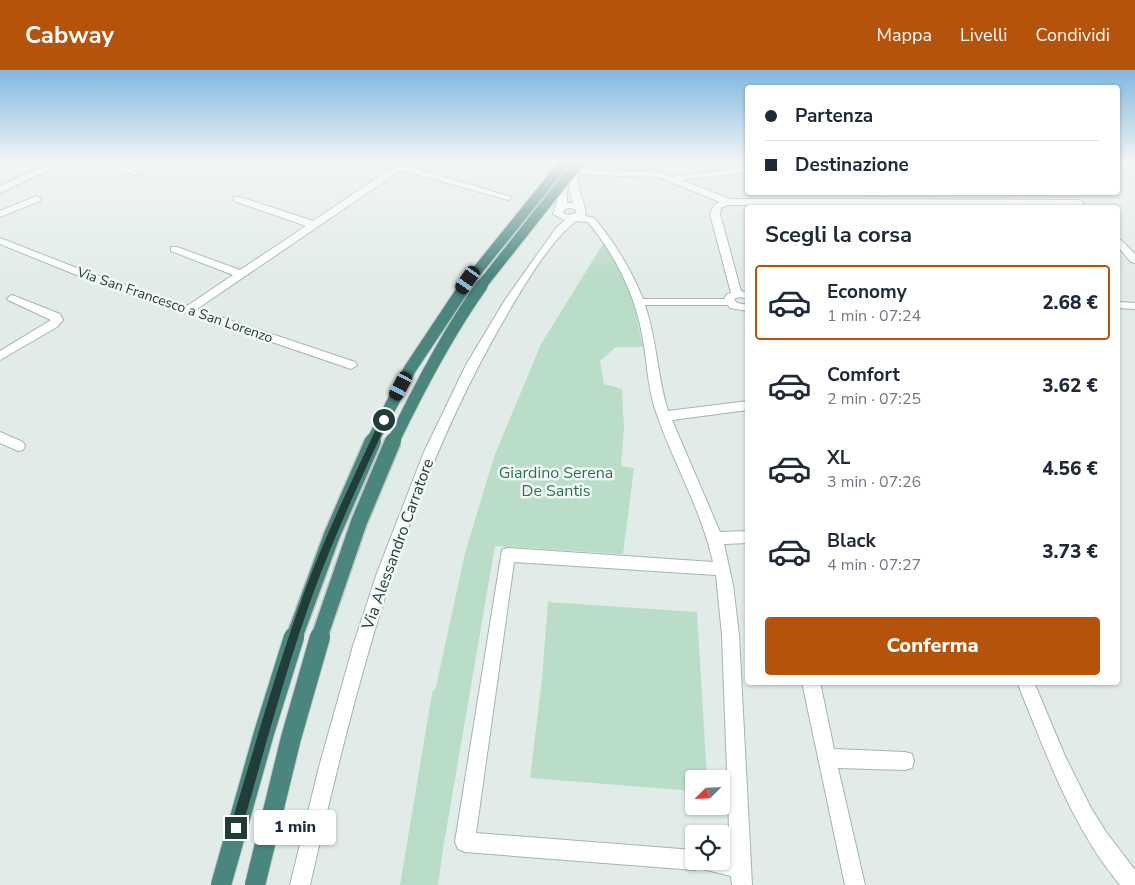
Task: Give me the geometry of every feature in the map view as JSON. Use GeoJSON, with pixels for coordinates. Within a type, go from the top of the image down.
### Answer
{"type":"FeatureCollection","features":[{"type":"Feature","properties":{"kind":"highway"},"geometry":{"type":"LineString","coordinates":[[221,885],[246,789],[309,592],[366,455],[418,355],[444,315],[487,257],[541,200]]}},
{"type":"Feature","properties":{"kind":"highway"},"geometry":{"type":"LineString","coordinates":[[255,885],[277,789],[306,682],[334,594],[386,458],[415,397],[460,318],[547,200]]}},
{"type":"Feature","properties":{"kind":"street"},"geometry":{"type":"LineString","coordinates":[[0,214],[32,200]]}},
{"type":"Feature","properties":{"kind":"street"},"geometry":{"type":"LineString","coordinates":[[240,200],[314,224]]}},
{"type":"Feature","properties":{"kind":"street"},"geometry":{"type":"LineString","coordinates":[[189,309],[350,200]]}},
{"type":"Feature","properties":{"kind":"street"},"geometry":{"type":"LineString","coordinates":[[560,218],[563,200]]}},
{"type":"Feature","properties":{"kind":"street"},"geometry":{"type":"LineString","coordinates":[[575,200],[576,214]]}},
{"type":"Feature","properties":{"kind":"street"},"geometry":{"type":"LineString","coordinates":[[721,200],[745,209]]}},
{"type":"Feature","properties":{"kind":"street"},"geometry":{"type":"LineString","coordinates":[[745,308],[734,306],[738,297],[715,214],[717,207],[726,202],[1082,205]]}},
{"type":"Feature","properties":{"kind":"street"},"geometry":{"type":"LineString","coordinates":[[560,218],[572,205],[576,214],[591,220],[608,241],[630,278],[639,302],[651,354],[656,390],[664,416],[715,538],[722,569],[730,639],[742,876],[727,870]]}},
{"type":"Feature","properties":{"kind":"street","name":"Via Alessandro Carratore"},"geometry":{"type":"LineString","coordinates":[[300,885],[361,646],[385,573],[431,452],[472,365],[510,300],[560,218],[576,214]]}},
{"type":"Feature","properties":{"kind":"street","name":"Via San Francesco a San Lorenzo"},"geometry":{"type":"LineString","coordinates":[[0,241],[84,274],[351,365]]}},
{"type":"Feature","properties":{"kind":"street"},"geometry":{"type":"LineString","coordinates":[[1120,244],[1135,260]]}},
{"type":"Feature","properties":{"kind":"street"},"geometry":{"type":"LineString","coordinates":[[174,249],[240,274]]}},
{"type":"Feature","properties":{"kind":"street"},"geometry":{"type":"LineString","coordinates":[[639,302],[738,297]]}},
{"type":"Feature","properties":{"kind":"street"},"geometry":{"type":"LineString","coordinates":[[0,356],[57,320],[56,316],[12,298]]}},
{"type":"Feature","properties":{"kind":"street"},"geometry":{"type":"LineString","coordinates":[[1120,305],[1135,306]]}},
{"type":"Feature","properties":{"kind":"street"},"geometry":{"type":"LineString","coordinates":[[664,416],[745,405]]}},
{"type":"Feature","properties":{"kind":"street"},"geometry":{"type":"LineString","coordinates":[[0,437],[18,446]]}},
{"type":"Feature","properties":{"kind":"street"},"geometry":{"type":"LineString","coordinates":[[715,538],[745,537]]}},
{"type":"Feature","properties":{"kind":"street"},"geometry":{"type":"LineString","coordinates":[[685,859],[465,842],[507,555],[722,569]]}},
{"type":"Feature","properties":{"kind":"street"},"geometry":{"type":"LineString","coordinates":[[812,685],[856,885]]}},
{"type":"Feature","properties":{"kind":"street"},"geometry":{"type":"LineString","coordinates":[[1026,685],[1083,815],[1101,845],[1134,885]]}},
{"type":"Feature","properties":{"kind":"street"},"geometry":{"type":"LineString","coordinates":[[827,758],[905,761]]}},
{"type":"Feature","properties":{"kind":"green space","name":"Giardino Serena De Santis"},"geometry":{"type":"Polygon","coordinates":[[[603,244],[619,268],[634,304],[643,347],[616,347],[600,361],[604,384],[622,389],[624,429],[621,466],[634,468],[623,554],[495,546],[438,885],[400,885],[432,693],[436,687],[465,553],[494,457],[541,344],[603,244]]]}},
{"type":"Feature","properties":{"kind":"green space"},"geometry":{"type":"Polygon","coordinates":[[[548,602],[697,612],[706,770],[685,770],[685,790],[530,778],[542,679],[548,602]]]}},
{"type":"Feature","properties":{"kind":"route"},"geometry":{"type":"LineString","coordinates":[[236,828],[279,681],[309,592],[366,455],[384,420]]}}]}
